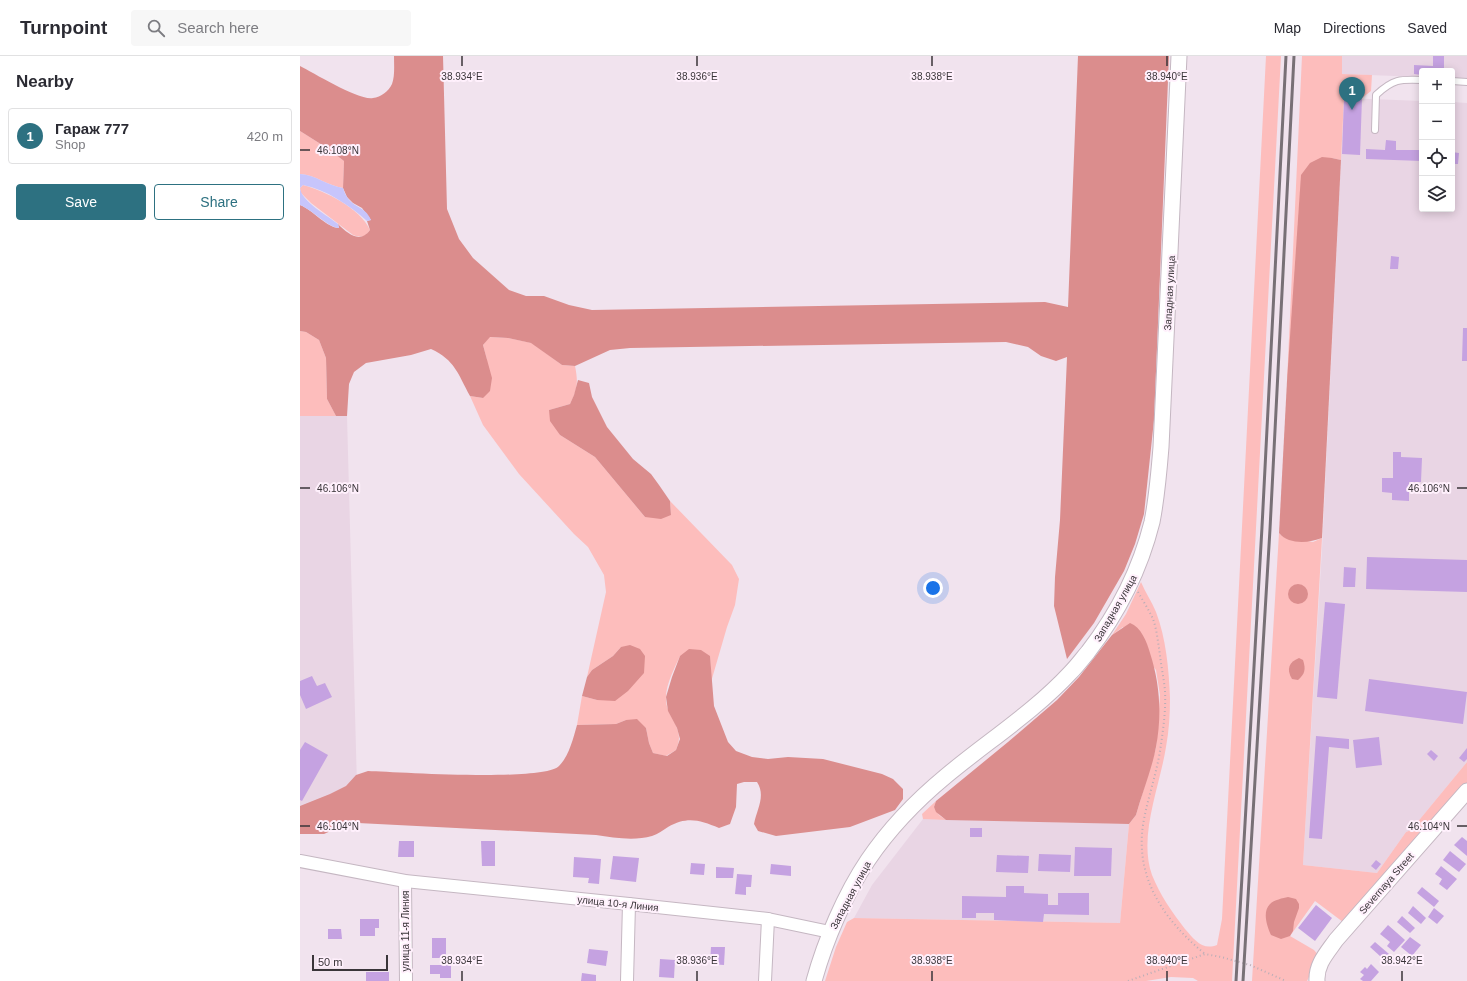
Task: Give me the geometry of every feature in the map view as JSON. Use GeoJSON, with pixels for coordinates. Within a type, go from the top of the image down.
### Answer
{"type":"FeatureCollection","features":[{"type":"Feature","properties":{"kind":"street","name":"Западная улица"},"geometry":{"type":"LineString","coordinates":[[814,981],[830,932],[867,860],[885,837],[921,797],[1026,714],[1072,671],[1108,624],[1132,581],[1152,522],[1157,492],[1161,447],[1179,56]]}},
{"type":"Feature","properties":{"kind":"street","name":"Severnaya Street"},"geometry":{"type":"LineString","coordinates":[[1317,981],[1320,962],[1336,940],[1467,791]]}},
{"type":"Feature","properties":{"kind":"street","name":"улица 10-я Линия"},"geometry":{"type":"LineString","coordinates":[[300,861],[405,881],[768,920],[830,932]]}},
{"type":"Feature","properties":{"kind":"street","name":"улица 11-я Линия"},"geometry":{"type":"LineString","coordinates":[[405,881],[406,981]]}},
{"type":"Feature","properties":{"kind":"street"},"geometry":{"type":"LineString","coordinates":[[627,981],[629,904]]}},
{"type":"Feature","properties":{"kind":"street"},"geometry":{"type":"LineString","coordinates":[[765,981],[768,920]]}},
{"type":"Feature","properties":{"kind":"lane"},"geometry":{"type":"LineString","coordinates":[[1375,130],[1376,95],[1395,81],[1419,80]]}},
{"type":"Feature","properties":{"kind":"lane"},"geometry":{"type":"LineString","coordinates":[[1455,81],[1467,82]]}},
{"type":"Feature","properties":{"kind":"path"},"geometry":{"type":"LineString","coordinates":[[1132,581],[1153,618],[1157,633],[1164,690],[1165,710],[1160,753],[1143,825],[1142,860],[1146,877],[1154,898],[1187,940],[1205,954],[1250,965],[1286,981]]}},
{"type":"Feature","properties":{"kind":"path"},"geometry":{"type":"LineString","coordinates":[[1128,981],[1205,954]]}},
{"type":"Feature","properties":{"kind":"shaded area"},"geometry":{"type":"Polygon","coordinates":[[[394,56],[443,56],[447,209],[459,239],[473,258],[509,290],[526,296],[544,296],[569,305],[592,310],[1045,302],[1068,307],[1078,56],[1169,56],[1154,420],[1144,514],[1135,544],[1124,571],[1094,623],[1067,659],[1054,606],[1060,520],[1067,357],[1056,361],[1041,356],[1028,347],[1006,342],[630,348],[610,350],[575,366],[562,365],[531,343],[508,338],[490,337],[483,345],[492,378],[490,391],[483,398],[470,396],[459,374],[451,363],[439,353],[431,349],[411,355],[366,363],[354,372],[349,384],[347,416],[336,416],[327,399],[326,358],[319,340],[306,332],[300,331],[300,205],[330,225],[339,228],[338,224],[350,234],[358,237],[366,234],[370,230],[367,221],[371,220],[362,208],[353,203],[347,197],[343,188],[344,161],[300,131],[300,66],[347,91],[366,98],[373,98],[384,93],[392,84],[394,74],[394,56]]]}},
{"type":"Feature","properties":{"kind":"shaded area"},"geometry":{"type":"Polygon","coordinates":[[[1266,56],[1281,56],[1232,981],[1198,981],[1193,978],[1171,977],[1146,981],[825,981],[836,947],[847,922],[854,918],[1120,923],[1129,824],[1136,815],[1156,748],[1160,695],[1156,670],[1123,627],[1112,635],[1126,614],[1141,582],[1156,612],[1165,643],[1170,698],[1167,741],[1149,828],[1147,844],[1148,860],[1152,875],[1159,889],[1171,910],[1185,929],[1195,940],[1203,945],[1217,945],[1222,919],[1266,56]]]}},
{"type":"Feature","properties":{"kind":"shaded area"},"geometry":{"type":"Polygon","coordinates":[[[1302,56],[1342,56],[1342,74],[1372,75],[1371,91],[1362,98],[1344,98],[1341,160],[1332,158],[1287,381],[1302,56]]]}},
{"type":"Feature","properties":{"kind":"shaded area"},"geometry":{"type":"Polygon","coordinates":[[[1342,56],[1467,56],[1467,78],[1455,78],[1455,68],[1419,68],[1419,77],[1342,74],[1342,56]]]}},
{"type":"Feature","properties":{"kind":"shaded area"},"geometry":{"type":"Polygon","coordinates":[[[1344,98],[1419,101],[1419,212],[1455,212],[1455,102],[1467,103],[1467,762],[1411,830],[1406,832],[1377,873],[1303,865],[1322,549],[1344,98]]]}},
{"type":"Feature","properties":{"kind":"shaded area"},"geometry":{"type":"Polygon","coordinates":[[[300,131],[344,161],[343,188],[311,176],[300,174],[300,131]]]}},
{"type":"Feature","properties":{"kind":"shaded area"},"geometry":{"type":"Polygon","coordinates":[[[1322,157],[1341,160],[1322,538],[1299,542],[1288,540],[1279,533],[1287,381],[1301,175],[1310,163],[1322,157]]]}},
{"type":"Feature","properties":{"kind":"shaded area"},"geometry":{"type":"Polygon","coordinates":[[[303,185],[321,191],[350,208],[365,222],[370,230],[363,236],[353,235],[311,203],[301,193],[300,188],[303,185]]]}},
{"type":"Feature","properties":{"kind":"shaded area"},"geometry":{"type":"Polygon","coordinates":[[[300,331],[306,332],[319,340],[326,358],[327,399],[336,416],[300,416],[300,331]]]}},
{"type":"Feature","properties":{"kind":"shaded area"},"geometry":{"type":"Polygon","coordinates":[[[489,337],[508,338],[532,343],[562,365],[575,366],[577,385],[575,394],[570,404],[549,410],[560,435],[595,457],[645,517],[671,515],[670,501],[732,565],[739,579],[735,605],[711,682],[710,656],[680,656],[671,676],[666,692],[666,703],[677,728],[679,740],[676,750],[666,756],[653,753],[646,728],[626,720],[616,724],[577,725],[582,696],[597,700],[621,647],[613,656],[592,670],[587,677],[606,592],[604,575],[588,547],[574,534],[519,474],[483,425],[470,396],[483,398],[487,360],[483,345],[489,337]]]}},
{"type":"Feature","properties":{"kind":"shaded area"},"geometry":{"type":"Polygon","coordinates":[[[578,380],[589,383],[592,397],[607,427],[633,459],[651,474],[659,485],[670,501],[671,515],[661,519],[645,517],[595,457],[560,435],[550,421],[549,410],[570,404],[578,380]]]}},
{"type":"Feature","properties":{"kind":"shaded area"},"geometry":{"type":"Polygon","coordinates":[[[300,416],[347,416],[358,823],[339,827],[324,834],[300,834],[300,416]]]}},
{"type":"Feature","properties":{"kind":"shaded area"},"geometry":{"type":"Polygon","coordinates":[[[1279,533],[1282,536],[1313,542],[1322,538],[1303,865],[1377,873],[1406,832],[1411,830],[1467,762],[1467,783],[1347,921],[1343,922],[1315,901],[1290,936],[1314,950],[1319,956],[1307,981],[1252,981],[1279,533]]]}},
{"type":"Feature","properties":{"kind":"shaded area"},"geometry":{"type":"Polygon","coordinates":[[[1294,584],[1302,584],[1308,590],[1308,598],[1302,604],[1294,604],[1288,598],[1288,590],[1294,584]]]}},
{"type":"Feature","properties":{"kind":"shaded area"},"geometry":{"type":"Polygon","coordinates":[[[1130,623],[1140,631],[1149,649],[1158,688],[1159,723],[1152,764],[1136,815],[1129,824],[946,820],[936,812],[934,807],[936,801],[1057,700],[1079,677],[1112,635],[1130,623]]]}},
{"type":"Feature","properties":{"kind":"shaded area"},"geometry":{"type":"Polygon","coordinates":[[[630,645],[640,649],[645,656],[644,673],[628,691],[615,701],[597,700],[582,696],[587,677],[592,670],[613,656],[621,647],[630,645]]]}},
{"type":"Feature","properties":{"kind":"shaded area"},"geometry":{"type":"Polygon","coordinates":[[[689,649],[701,650],[710,656],[714,706],[728,742],[736,751],[752,757],[768,759],[788,757],[823,759],[882,774],[893,779],[903,789],[903,799],[895,810],[850,827],[776,836],[758,831],[754,824],[761,797],[760,787],[757,782],[744,782],[737,784],[736,807],[730,824],[719,828],[700,821],[687,820],[681,821],[645,838],[632,839],[596,835],[358,823],[339,827],[324,834],[300,834],[300,806],[346,786],[356,775],[368,771],[499,775],[526,774],[547,771],[559,766],[562,762],[570,747],[577,725],[616,724],[626,720],[637,719],[646,728],[653,753],[667,756],[676,750],[680,739],[677,728],[668,711],[666,697],[680,656],[689,649]]]}},
{"type":"Feature","properties":{"kind":"shaded area"},"geometry":{"type":"Polygon","coordinates":[[[1299,658],[1303,660],[1304,671],[1298,680],[1292,679],[1289,672],[1290,666],[1299,658]]]}},
{"type":"Feature","properties":{"kind":"shaded area"},"geometry":{"type":"Polygon","coordinates":[[[936,801],[934,807],[939,815],[946,820],[923,819],[922,814],[936,801]]]}},
{"type":"Feature","properties":{"kind":"shaded area"},"geometry":{"type":"Polygon","coordinates":[[[923,819],[1129,824],[1120,923],[854,918],[872,885],[923,819]]]}},
{"type":"Feature","properties":{"kind":"shaded area"},"geometry":{"type":"Polygon","coordinates":[[[1288,897],[1296,899],[1299,904],[1299,908],[1294,922],[1293,931],[1290,936],[1281,939],[1271,935],[1267,923],[1266,911],[1270,904],[1279,899],[1288,897]]]}},
{"type":"Feature","properties":{"kind":"water"},"geometry":{"type":"Polygon","coordinates":[[[300,174],[311,176],[343,188],[350,201],[363,209],[369,215],[371,220],[367,221],[353,209],[321,190],[303,185],[300,188],[300,174]]]}},
{"type":"Feature","properties":{"kind":"water"},"geometry":{"type":"Polygon","coordinates":[[[300,188],[305,198],[322,213],[338,224],[339,228],[330,225],[300,205],[300,188]]]}},
{"type":"Feature","properties":{"kind":"building"},"geometry":{"type":"Polygon","coordinates":[[[1433,56],[1444,56],[1444,68],[1419,68],[1419,75],[1414,74],[1414,65],[1433,66],[1433,56]]]}},
{"type":"Feature","properties":{"kind":"building"},"geometry":{"type":"Polygon","coordinates":[[[1344,98],[1362,98],[1360,155],[1342,154],[1344,98]]]}},
{"type":"Feature","properties":{"kind":"building"},"geometry":{"type":"Polygon","coordinates":[[[1386,140],[1396,141],[1396,150],[1419,150],[1419,161],[1366,159],[1366,149],[1385,150],[1386,140]]]}},
{"type":"Feature","properties":{"kind":"building"},"geometry":{"type":"Polygon","coordinates":[[[1455,152],[1459,153],[1458,164],[1455,164],[1455,152]]]}},
{"type":"Feature","properties":{"kind":"building"},"geometry":{"type":"Polygon","coordinates":[[[1391,256],[1399,257],[1398,269],[1390,269],[1391,256]]]}},
{"type":"Feature","properties":{"kind":"building"},"geometry":{"type":"Polygon","coordinates":[[[1463,328],[1467,328],[1467,361],[1462,361],[1463,328]]]}},
{"type":"Feature","properties":{"kind":"building"},"geometry":{"type":"Polygon","coordinates":[[[1393,452],[1401,452],[1401,457],[1422,458],[1421,482],[1409,482],[1409,501],[1392,500],[1392,493],[1382,492],[1382,478],[1393,478],[1393,452]]]}},
{"type":"Feature","properties":{"kind":"building"},"geometry":{"type":"Polygon","coordinates":[[[1367,557],[1467,560],[1467,592],[1366,589],[1367,557]]]}},
{"type":"Feature","properties":{"kind":"building"},"geometry":{"type":"Polygon","coordinates":[[[1344,567],[1356,568],[1355,587],[1343,587],[1344,567]]]}},
{"type":"Feature","properties":{"kind":"building"},"geometry":{"type":"Polygon","coordinates":[[[1325,602],[1345,604],[1337,699],[1317,697],[1325,602]]]}},
{"type":"Feature","properties":{"kind":"building"},"geometry":{"type":"Polygon","coordinates":[[[312,676],[317,686],[325,683],[332,697],[306,709],[300,695],[300,681],[312,676]]]}},
{"type":"Feature","properties":{"kind":"building"},"geometry":{"type":"Polygon","coordinates":[[[1369,679],[1467,692],[1463,724],[1365,711],[1369,679]]]}},
{"type":"Feature","properties":{"kind":"building"},"geometry":{"type":"Polygon","coordinates":[[[1316,736],[1349,739],[1349,749],[1329,747],[1322,839],[1309,838],[1316,736]]]}},
{"type":"Feature","properties":{"kind":"building"},"geometry":{"type":"Polygon","coordinates":[[[1379,737],[1382,765],[1356,768],[1353,740],[1379,737]]]}},
{"type":"Feature","properties":{"kind":"building"},"geometry":{"type":"Polygon","coordinates":[[[305,742],[328,755],[302,801],[300,800],[300,750],[305,742]]]}},
{"type":"Feature","properties":{"kind":"building"},"geometry":{"type":"Polygon","coordinates":[[[1467,748],[1467,759],[1464,762],[1459,758],[1467,748]]]}},
{"type":"Feature","properties":{"kind":"building"},"geometry":{"type":"Polygon","coordinates":[[[1431,750],[1438,756],[1434,761],[1427,754],[1431,750]]]}},
{"type":"Feature","properties":{"kind":"building"},"geometry":{"type":"Polygon","coordinates":[[[970,828],[982,828],[982,837],[970,837],[970,828]]]}},
{"type":"Feature","properties":{"kind":"building"},"geometry":{"type":"Polygon","coordinates":[[[1462,837],[1467,841],[1467,856],[1454,845],[1462,837]]]}},
{"type":"Feature","properties":{"kind":"building"},"geometry":{"type":"Polygon","coordinates":[[[399,841],[414,841],[414,857],[398,857],[399,841]]]}},
{"type":"Feature","properties":{"kind":"building"},"geometry":{"type":"Polygon","coordinates":[[[481,841],[495,841],[495,866],[482,866],[481,841]]]}},
{"type":"Feature","properties":{"kind":"building"},"geometry":{"type":"Polygon","coordinates":[[[1075,847],[1112,848],[1111,876],[1074,876],[1075,847]]]}},
{"type":"Feature","properties":{"kind":"building"},"geometry":{"type":"Polygon","coordinates":[[[1450,851],[1466,864],[1459,872],[1443,860],[1450,851]]]}},
{"type":"Feature","properties":{"kind":"building"},"geometry":{"type":"Polygon","coordinates":[[[1039,854],[1071,855],[1070,872],[1038,871],[1039,854]]]}},
{"type":"Feature","properties":{"kind":"building"},"geometry":{"type":"Polygon","coordinates":[[[997,855],[1029,856],[1028,873],[996,872],[997,855]]]}},
{"type":"Feature","properties":{"kind":"building"},"geometry":{"type":"Polygon","coordinates":[[[613,856],[639,858],[636,882],[610,879],[613,856]]]}},
{"type":"Feature","properties":{"kind":"building"},"geometry":{"type":"Polygon","coordinates":[[[574,857],[601,859],[599,884],[588,883],[589,878],[573,877],[574,857]]]}},
{"type":"Feature","properties":{"kind":"building"},"geometry":{"type":"Polygon","coordinates":[[[1376,860],[1381,864],[1376,870],[1371,866],[1376,860]]]}},
{"type":"Feature","properties":{"kind":"building"},"geometry":{"type":"Polygon","coordinates":[[[691,863],[705,864],[704,875],[690,874],[691,863]]]}},
{"type":"Feature","properties":{"kind":"building"},"geometry":{"type":"Polygon","coordinates":[[[771,864],[791,866],[791,876],[770,874],[771,864]]]}},
{"type":"Feature","properties":{"kind":"building"},"geometry":{"type":"Polygon","coordinates":[[[1441,866],[1457,879],[1447,890],[1439,884],[1442,879],[1435,874],[1441,866]]]}},
{"type":"Feature","properties":{"kind":"building"},"geometry":{"type":"Polygon","coordinates":[[[716,867],[734,868],[733,878],[716,878],[716,867]]]}},
{"type":"Feature","properties":{"kind":"building"},"geometry":{"type":"Polygon","coordinates":[[[737,874],[752,875],[751,887],[746,887],[746,895],[735,894],[737,874]]]}},
{"type":"Feature","properties":{"kind":"building"},"geometry":{"type":"Polygon","coordinates":[[[1006,886],[1024,886],[1024,893],[1048,894],[1048,905],[1058,905],[1058,893],[1089,893],[1089,915],[1044,914],[1043,922],[994,920],[994,913],[976,913],[976,918],[962,918],[962,896],[1006,897],[1006,886]]]}},
{"type":"Feature","properties":{"kind":"building"},"geometry":{"type":"Polygon","coordinates":[[[1422,887],[1439,901],[1434,907],[1417,893],[1422,887]]]}},
{"type":"Feature","properties":{"kind":"building"},"geometry":{"type":"Polygon","coordinates":[[[1316,905],[1332,918],[1315,941],[1298,928],[1316,905]]]}},
{"type":"Feature","properties":{"kind":"building"},"geometry":{"type":"Polygon","coordinates":[[[1413,906],[1426,918],[1421,924],[1408,913],[1413,906]]]}},
{"type":"Feature","properties":{"kind":"building"},"geometry":{"type":"Polygon","coordinates":[[[1434,908],[1444,916],[1437,924],[1428,917],[1434,908]]]}},
{"type":"Feature","properties":{"kind":"building"},"geometry":{"type":"Polygon","coordinates":[[[1402,916],[1415,928],[1410,933],[1397,922],[1402,916]]]}},
{"type":"Feature","properties":{"kind":"building"},"geometry":{"type":"Polygon","coordinates":[[[360,919],[379,919],[379,928],[375,928],[375,936],[360,936],[360,919]]]}},
{"type":"Feature","properties":{"kind":"building"},"geometry":{"type":"Polygon","coordinates":[[[1388,925],[1405,940],[1394,952],[1387,946],[1390,942],[1380,934],[1388,925]]]}},
{"type":"Feature","properties":{"kind":"building"},"geometry":{"type":"Polygon","coordinates":[[[328,929],[341,929],[342,939],[328,939],[328,929]]]}},
{"type":"Feature","properties":{"kind":"building"},"geometry":{"type":"Polygon","coordinates":[[[1410,937],[1421,945],[1412,956],[1401,947],[1410,937]]]}},
{"type":"Feature","properties":{"kind":"building"},"geometry":{"type":"Polygon","coordinates":[[[432,938],[446,938],[446,958],[432,958],[432,938]]]}},
{"type":"Feature","properties":{"kind":"building"},"geometry":{"type":"Polygon","coordinates":[[[1375,942],[1396,960],[1391,966],[1370,947],[1375,942]]]}},
{"type":"Feature","properties":{"kind":"building"},"geometry":{"type":"Polygon","coordinates":[[[711,947],[725,947],[724,965],[710,964],[711,947]]]}},
{"type":"Feature","properties":{"kind":"building"},"geometry":{"type":"Polygon","coordinates":[[[589,949],[608,951],[606,966],[587,963],[589,949]]]}},
{"type":"Feature","properties":{"kind":"building"},"geometry":{"type":"Polygon","coordinates":[[[660,959],[675,960],[674,978],[659,977],[660,959]]]}},
{"type":"Feature","properties":{"kind":"building"},"geometry":{"type":"Polygon","coordinates":[[[1371,964],[1379,972],[1371,981],[1363,981],[1360,979],[1364,975],[1360,972],[1365,967],[1367,969],[1371,964]]]}},
{"type":"Feature","properties":{"kind":"building"},"geometry":{"type":"Polygon","coordinates":[[[430,965],[451,965],[451,978],[440,978],[440,974],[430,974],[430,965]]]}},
{"type":"Feature","properties":{"kind":"building"},"geometry":{"type":"Polygon","coordinates":[[[366,972],[389,972],[389,981],[366,981],[366,972]]]}},
{"type":"Feature","properties":{"kind":"building"},"geometry":{"type":"Polygon","coordinates":[[[582,973],[596,975],[596,981],[581,981],[582,973]]]}},
{"type":"Feature","properties":{"kind":"railway"},"geometry":{"type":"LineString","coordinates":[[1236,981],[1262,527],[1286,56]]}},
{"type":"Feature","properties":{"kind":"railway"},"geometry":{"type":"LineString","coordinates":[[1243,981],[1270,529],[1294,56]]}},
{"type":"Feature","properties":{"kind":"place","name":"Гараж 777"},"geometry":{"type":"Point","coordinates":[1352,110]}}]}
